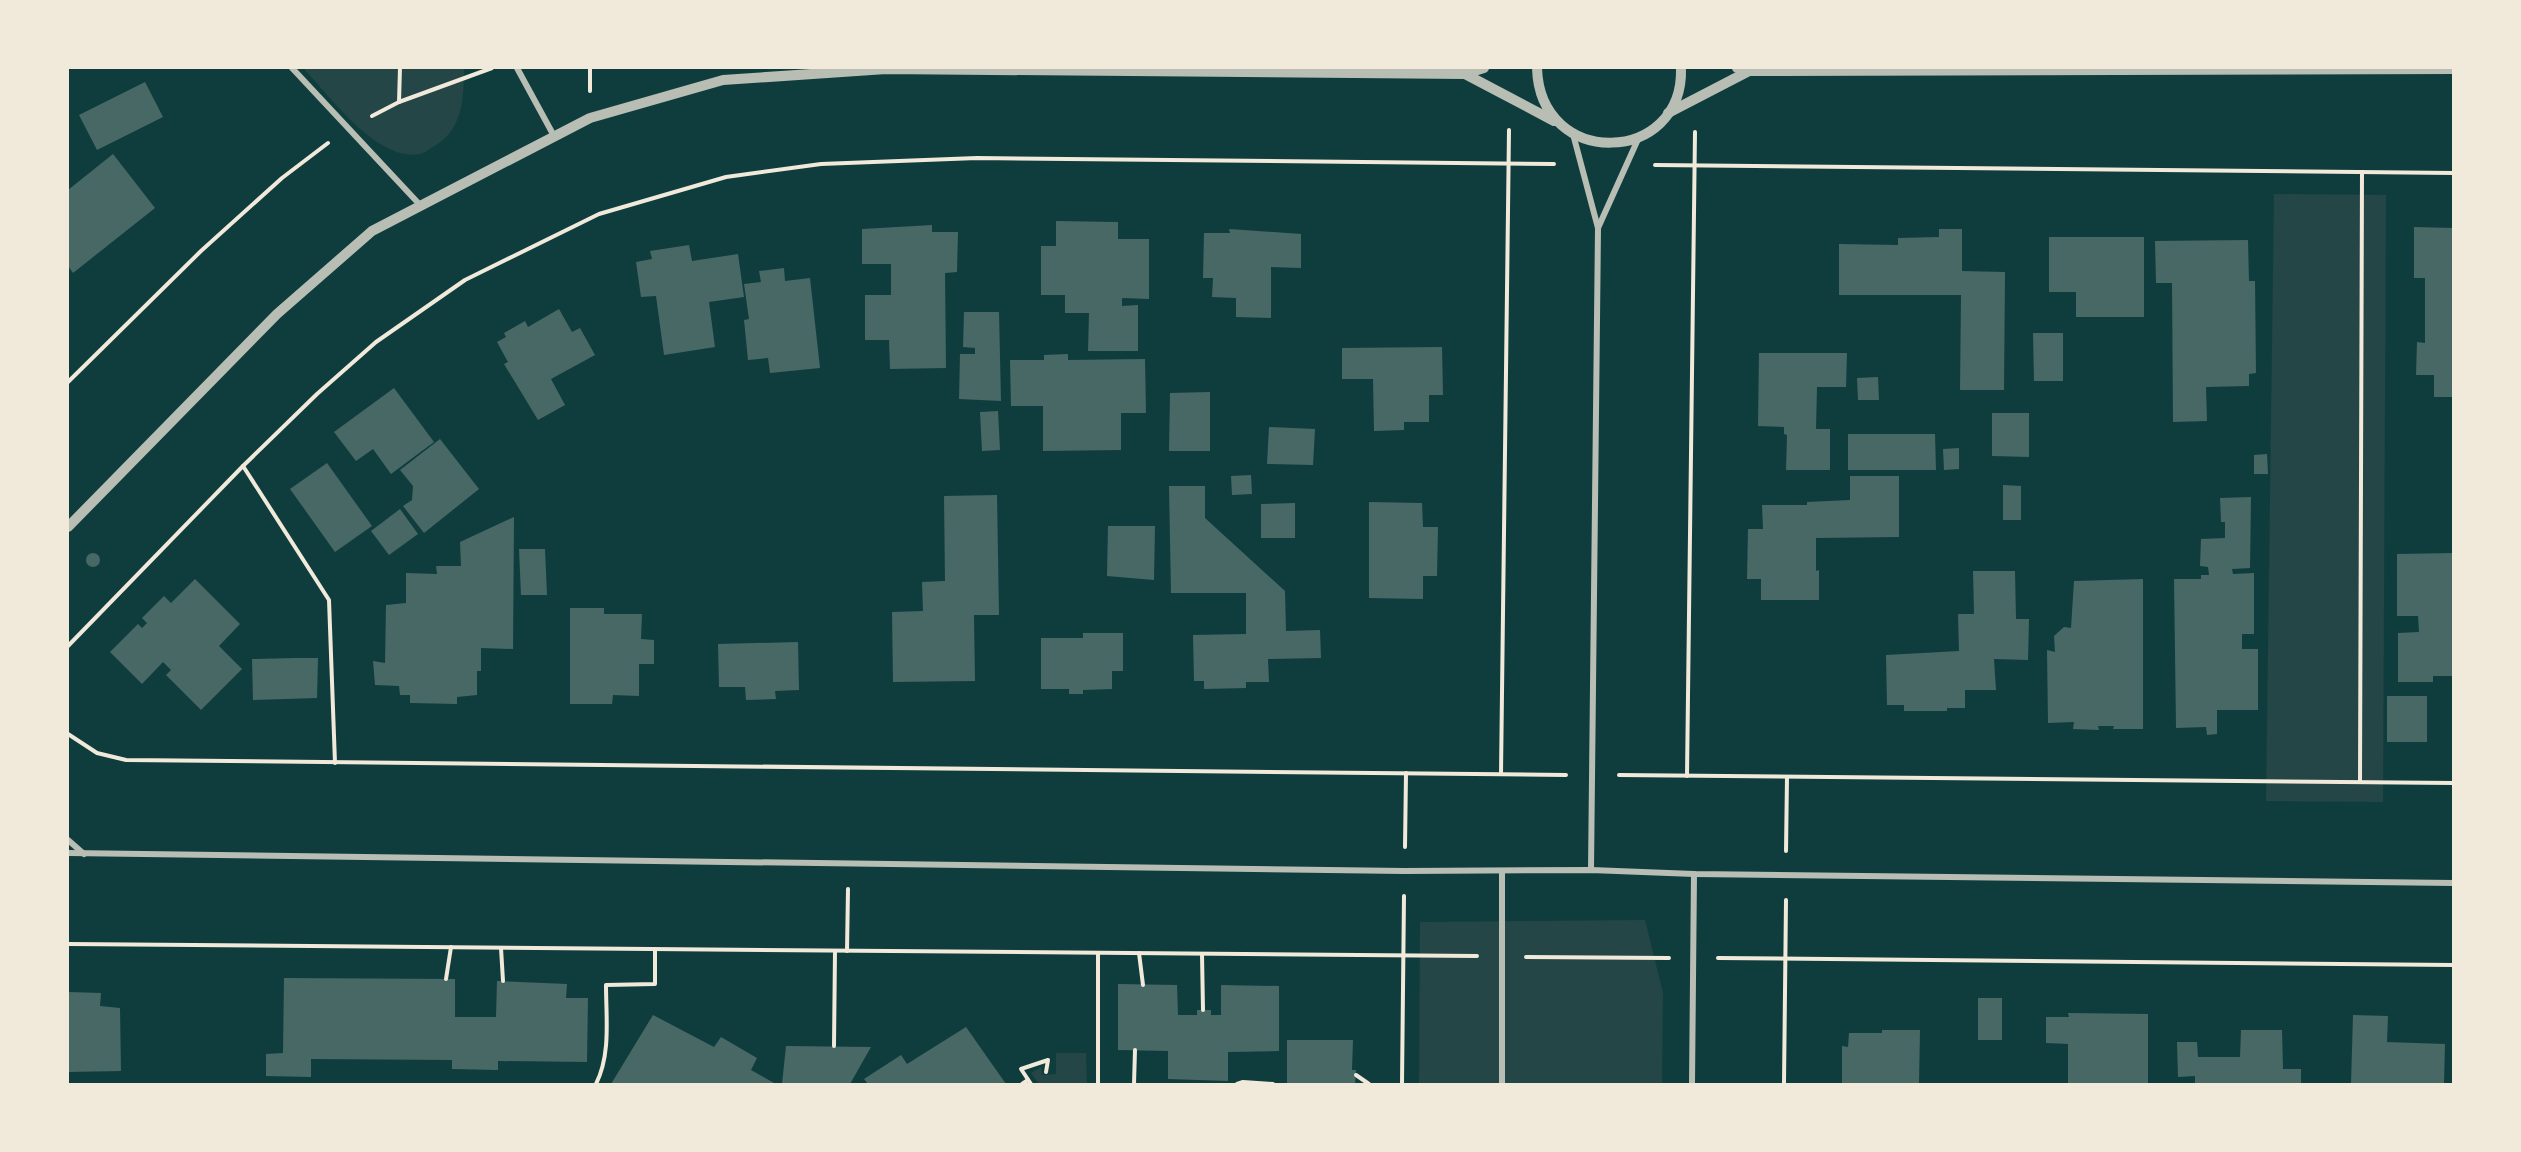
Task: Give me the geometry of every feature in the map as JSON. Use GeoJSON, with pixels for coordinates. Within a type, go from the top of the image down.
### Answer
{"type":"FeatureCollection","features":[{"type":"Feature","properties":{"kind":"street"},"geometry":{"type":"LineString","coordinates":[[292,68],[421,206]]}},
{"type":"Feature","properties":{"kind":"street"},"geometry":{"type":"LineString","coordinates":[[517,68],[554,136]]}},
{"type":"Feature","properties":{"kind":"street"},"geometry":{"type":"LineString","coordinates":[[68,527],[277,314],[372,231],[590,118],[723,80],[886,69],[1465,74],[1484,68]]}},
{"type":"Feature","properties":{"kind":"street"},"geometry":{"type":"LineString","coordinates":[[1537,68],[1538,89],[1546,108],[1559,124]]}},
{"type":"Feature","properties":{"kind":"street"},"geometry":{"type":"LineString","coordinates":[[1668,113],[1677,93],[1681,68]]}},
{"type":"Feature","properties":{"kind":"street"},"geometry":{"type":"LineString","coordinates":[[1737,68],[1749,71],[2454,69]]}},
{"type":"Feature","properties":{"kind":"street"},"geometry":{"type":"LineString","coordinates":[[1465,74],[1559,124],[1573,134],[1594,142],[1617,144],[1650,131],[1668,113],[1749,71]]}},
{"type":"Feature","properties":{"kind":"street"},"geometry":{"type":"LineString","coordinates":[[1573,134],[1598,228],[1591,870]]}},
{"type":"Feature","properties":{"kind":"street"},"geometry":{"type":"LineString","coordinates":[[1598,228],[1639,137]]}},
{"type":"Feature","properties":{"kind":"street"},"geometry":{"type":"LineString","coordinates":[[68,840],[85,855]]}},
{"type":"Feature","properties":{"kind":"street"},"geometry":{"type":"LineString","coordinates":[[68,853],[1404,871],[1591,870],[1786,876],[2454,883]]}},
{"type":"Feature","properties":{"kind":"street"},"geometry":{"type":"LineString","coordinates":[[1502,871],[1502,1084]]}},
{"type":"Feature","properties":{"kind":"street"},"geometry":{"type":"LineString","coordinates":[[1692,1084],[1694,874]]}},
{"type":"Feature","properties":{"kind":"path"},"geometry":{"type":"LineString","coordinates":[[399,102],[400,68]]}},
{"type":"Feature","properties":{"kind":"path"},"geometry":{"type":"LineString","coordinates":[[68,382],[201,252],[282,178],[348,129],[399,102],[492,68]]}},
{"type":"Feature","properties":{"kind":"path"},"geometry":{"type":"LineString","coordinates":[[68,646],[243,466],[317,394],[376,342],[465,280],[598,214],[726,177],[821,164],[977,158],[1509,164],[1502,774]]}},
{"type":"Feature","properties":{"kind":"path"},"geometry":{"type":"LineString","coordinates":[[1687,776],[1694,165],[2454,173]]}},
{"type":"Feature","properties":{"kind":"path"},"geometry":{"type":"LineString","coordinates":[[2360,782],[2362,172]]}},
{"type":"Feature","properties":{"kind":"path"},"geometry":{"type":"LineString","coordinates":[[243,466],[329,600],[335,763]]}},
{"type":"Feature","properties":{"kind":"path"},"geometry":{"type":"LineString","coordinates":[[68,734],[97,753],[126,760],[2454,783]]}},
{"type":"Feature","properties":{"kind":"path"},"geometry":{"type":"LineString","coordinates":[[1402,1084],[1406,773]]}},
{"type":"Feature","properties":{"kind":"path"},"geometry":{"type":"LineString","coordinates":[[1784,1084],[1788,777]]}},
{"type":"Feature","properties":{"kind":"path"},"geometry":{"type":"LineString","coordinates":[[847,951],[848,863]]}},
{"type":"Feature","properties":{"kind":"path"},"geometry":{"type":"LineString","coordinates":[[68,944],[2454,964]]}},
{"type":"Feature","properties":{"kind":"path"},"geometry":{"type":"LineString","coordinates":[[446,979],[451,947]]}},
{"type":"Feature","properties":{"kind":"path"},"geometry":{"type":"LineString","coordinates":[[501,948],[503,981]]}},
{"type":"Feature","properties":{"kind":"path"},"geometry":{"type":"LineString","coordinates":[[596,1084],[602,1073],[606,1045],[606,985],[655,984],[655,949]]}},
{"type":"Feature","properties":{"kind":"path"},"geometry":{"type":"LineString","coordinates":[[834,1046],[835,951]]}},
{"type":"Feature","properties":{"kind":"path"},"geometry":{"type":"LineString","coordinates":[[1098,953],[1098,1084]]}},
{"type":"Feature","properties":{"kind":"path"},"geometry":{"type":"LineString","coordinates":[[1139,953],[1143,985]]}},
{"type":"Feature","properties":{"kind":"path"},"geometry":{"type":"LineString","coordinates":[[1202,954],[1203,1010]]}},
{"type":"Feature","properties":{"kind":"path"},"geometry":{"type":"LineString","coordinates":[[1134,1084],[1135,1050]]}},
{"type":"Feature","properties":{"kind":"path"},"geometry":{"type":"LineString","coordinates":[[1023,1084],[1030,1082],[1021,1069],[1048,1060],[1046,1072]]}},
{"type":"Feature","properties":{"kind":"path"},"geometry":{"type":"LineString","coordinates":[[1356,1075],[1369,1084]]}},
{"type":"Feature","properties":{"kind":"path"},"geometry":{"type":"LineString","coordinates":[[1237,1084],[1243,1082],[1273,1084]]}},
{"type":"Feature","properties":{"kind":"shaded area"},"geometry":{"type":"Polygon","coordinates":[[[303,68],[464,68],[462,100],[457,121],[445,138],[436,145],[420,154],[404,154],[387,148],[371,138],[341,110],[303,68]]]}},
{"type":"Feature","properties":{"kind":"shaded area"},"geometry":{"type":"Polygon","coordinates":[[[2274,194],[2386,195],[2383,802],[2266,801],[2274,194]]]}},
{"type":"Feature","properties":{"kind":"shaded area"},"geometry":{"type":"Polygon","coordinates":[[[1645,920],[1663,993],[1662,1084],[1419,1084],[1420,922],[1645,920]]]}},
{"type":"Feature","properties":{"kind":"shaded area"},"geometry":{"type":"Polygon","coordinates":[[[1056,1053],[1086,1053],[1087,1084],[1039,1084],[1031,1073],[1041,1067],[1042,1075],[1056,1074],[1056,1053]]]}},
{"type":"Feature","properties":{"kind":"building"},"geometry":{"type":"Polygon","coordinates":[[[145,82],[163,117],[97,150],[79,115],[145,82]]]}},
{"type":"Feature","properties":{"kind":"building"},"geometry":{"type":"Polygon","coordinates":[[[113,154],[155,208],[73,273],[68,266],[68,190],[113,154]]]}},
{"type":"Feature","properties":{"kind":"building"},"geometry":{"type":"Polygon","coordinates":[[[1056,221],[1118,222],[1118,239],[1149,239],[1149,299],[1122,298],[1122,306],[1138,305],[1138,351],[1088,351],[1089,313],[1065,313],[1065,295],[1041,295],[1041,246],[1056,246],[1056,221]]]}},
{"type":"Feature","properties":{"kind":"building"},"geometry":{"type":"Polygon","coordinates":[[[932,225],[932,232],[958,232],[957,272],[945,273],[946,368],[890,369],[889,340],[865,340],[865,295],[891,295],[891,264],[862,264],[862,229],[932,225]]]}},
{"type":"Feature","properties":{"kind":"building"},"geometry":{"type":"Polygon","coordinates":[[[2414,227],[2454,228],[2454,397],[2434,397],[2434,375],[2416,375],[2417,342],[2425,343],[2425,278],[2414,278],[2414,227]]]}},
{"type":"Feature","properties":{"kind":"building"},"geometry":{"type":"Polygon","coordinates":[[[1229,229],[1301,234],[1301,268],[1271,267],[1271,318],[1236,317],[1236,298],[1212,297],[1213,278],[1203,278],[1204,233],[1230,233],[1229,229]]]}},
{"type":"Feature","properties":{"kind":"building"},"geometry":{"type":"Polygon","coordinates":[[[1939,229],[1962,229],[1962,271],[2005,272],[2004,390],[1960,390],[1961,295],[1839,295],[1839,244],[1898,245],[1898,238],[1939,237],[1939,229]]]}},
{"type":"Feature","properties":{"kind":"building"},"geometry":{"type":"Polygon","coordinates":[[[2049,237],[2144,237],[2144,317],[2076,317],[2076,292],[2049,292],[2049,237]]]}},
{"type":"Feature","properties":{"kind":"building"},"geometry":{"type":"Polygon","coordinates":[[[2248,240],[2249,281],[2255,281],[2256,373],[2249,374],[2249,386],[2206,387],[2207,421],[2173,422],[2172,283],[2156,283],[2155,241],[2248,240]]]}},
{"type":"Feature","properties":{"kind":"building"},"geometry":{"type":"Polygon","coordinates":[[[689,245],[692,261],[738,254],[744,297],[709,302],[715,347],[664,355],[656,296],[641,297],[636,262],[652,259],[650,251],[689,245]]]}},
{"type":"Feature","properties":{"kind":"building"},"geometry":{"type":"Polygon","coordinates":[[[784,268],[785,281],[810,278],[820,368],[770,373],[768,358],[748,360],[744,320],[749,319],[744,284],[761,282],[759,271],[784,268]]]}},
{"type":"Feature","properties":{"kind":"building"},"geometry":{"type":"Polygon","coordinates":[[[559,309],[572,332],[580,328],[595,355],[551,379],[565,405],[538,420],[504,364],[508,362],[497,342],[506,337],[504,333],[525,321],[528,327],[559,309]]]}},
{"type":"Feature","properties":{"kind":"building"},"geometry":{"type":"Polygon","coordinates":[[[964,312],[999,312],[1001,401],[959,399],[960,354],[975,354],[975,348],[963,347],[964,312]]]}},
{"type":"Feature","properties":{"kind":"building"},"geometry":{"type":"Polygon","coordinates":[[[2033,333],[2063,333],[2063,381],[2034,381],[2033,333]]]}},
{"type":"Feature","properties":{"kind":"building"},"geometry":{"type":"Polygon","coordinates":[[[1442,347],[1443,395],[1429,395],[1429,422],[1404,422],[1404,430],[1374,431],[1373,379],[1342,379],[1342,348],[1442,347]]]}},
{"type":"Feature","properties":{"kind":"building"},"geometry":{"type":"Polygon","coordinates":[[[1759,353],[1847,353],[1846,387],[1817,387],[1816,429],[1830,429],[1830,470],[1786,470],[1787,435],[1784,434],[1784,427],[1758,426],[1759,353]]]}},
{"type":"Feature","properties":{"kind":"building"},"geometry":{"type":"Polygon","coordinates":[[[1068,354],[1068,360],[1145,359],[1146,413],[1121,413],[1121,450],[1043,451],[1043,406],[1011,406],[1010,360],[1044,360],[1044,355],[1068,354]]]}},
{"type":"Feature","properties":{"kind":"building"},"geometry":{"type":"Polygon","coordinates":[[[1878,377],[1879,400],[1858,400],[1857,378],[1878,377]]]}},
{"type":"Feature","properties":{"kind":"building"},"geometry":{"type":"Polygon","coordinates":[[[394,388],[434,442],[391,474],[373,449],[356,461],[334,432],[394,388]]]}},
{"type":"Feature","properties":{"kind":"building"},"geometry":{"type":"Polygon","coordinates":[[[1210,392],[1210,451],[1169,451],[1170,393],[1210,392]]]}},
{"type":"Feature","properties":{"kind":"building"},"geometry":{"type":"Polygon","coordinates":[[[998,411],[1000,450],[982,451],[980,412],[998,411]]]}},
{"type":"Feature","properties":{"kind":"building"},"geometry":{"type":"Polygon","coordinates":[[[1992,413],[2029,413],[2029,457],[1992,456],[1992,413]]]}},
{"type":"Feature","properties":{"kind":"building"},"geometry":{"type":"Polygon","coordinates":[[[1269,427],[1315,429],[1313,465],[1267,464],[1269,427]]]}},
{"type":"Feature","properties":{"kind":"building"},"geometry":{"type":"Polygon","coordinates":[[[1848,434],[1935,434],[1936,470],[1848,470],[1848,434]]]}},
{"type":"Feature","properties":{"kind":"building"},"geometry":{"type":"Polygon","coordinates":[[[440,439],[479,489],[424,533],[403,506],[412,500],[413,486],[400,470],[440,439]]]}},
{"type":"Feature","properties":{"kind":"building"},"geometry":{"type":"Polygon","coordinates":[[[1959,448],[1959,469],[1944,470],[1943,449],[1959,448]]]}},
{"type":"Feature","properties":{"kind":"building"},"geometry":{"type":"Polygon","coordinates":[[[2267,454],[2268,474],[2254,474],[2254,455],[2267,454]]]}},
{"type":"Feature","properties":{"kind":"building"},"geometry":{"type":"Polygon","coordinates":[[[327,463],[372,526],[335,552],[290,489],[327,463]]]}},
{"type":"Feature","properties":{"kind":"building"},"geometry":{"type":"Polygon","coordinates":[[[1251,475],[1252,494],[1232,495],[1231,476],[1251,475]]]}},
{"type":"Feature","properties":{"kind":"building"},"geometry":{"type":"Polygon","coordinates":[[[1850,476],[1899,476],[1899,537],[1816,538],[1819,600],[1761,600],[1761,579],[1747,579],[1748,529],[1763,529],[1762,505],[1807,505],[1807,502],[1850,500],[1850,476]]]}},
{"type":"Feature","properties":{"kind":"building"},"geometry":{"type":"Polygon","coordinates":[[[2003,485],[2021,486],[2021,520],[2003,520],[2003,485]]]}},
{"type":"Feature","properties":{"kind":"building"},"geometry":{"type":"Polygon","coordinates":[[[1169,486],[1205,486],[1205,518],[1285,591],[1286,631],[1320,630],[1321,658],[1268,659],[1269,682],[1246,682],[1246,688],[1204,689],[1204,681],[1194,681],[1193,635],[1246,634],[1246,593],[1171,593],[1169,486]]]}},
{"type":"Feature","properties":{"kind":"building"},"geometry":{"type":"Polygon","coordinates":[[[997,495],[999,615],[974,615],[975,681],[893,682],[892,612],[923,611],[922,582],[945,581],[944,496],[997,495]]]}},
{"type":"Feature","properties":{"kind":"building"},"geometry":{"type":"Polygon","coordinates":[[[2251,497],[2250,568],[2232,569],[2233,574],[2254,573],[2254,634],[2242,634],[2242,649],[2258,649],[2258,710],[2217,710],[2217,734],[2207,735],[2206,727],[2176,728],[2174,579],[2201,579],[2201,575],[2209,575],[2208,567],[2200,566],[2201,539],[2225,538],[2225,522],[2221,522],[2220,498],[2251,497]]]}},
{"type":"Feature","properties":{"kind":"building"},"geometry":{"type":"Polygon","coordinates":[[[1369,502],[1422,503],[1423,527],[1438,527],[1437,576],[1423,576],[1423,599],[1369,598],[1369,502]]]}},
{"type":"Feature","properties":{"kind":"building"},"geometry":{"type":"Polygon","coordinates":[[[1295,503],[1295,538],[1261,538],[1261,504],[1295,503]]]}},
{"type":"Feature","properties":{"kind":"building"},"geometry":{"type":"Polygon","coordinates":[[[400,509],[418,534],[389,555],[371,531],[400,509]]]}},
{"type":"Feature","properties":{"kind":"building"},"geometry":{"type":"Polygon","coordinates":[[[514,517],[513,649],[481,648],[481,671],[477,671],[477,695],[457,697],[457,704],[410,703],[410,695],[400,695],[399,686],[375,685],[373,661],[385,663],[386,605],[406,603],[406,573],[437,574],[436,566],[461,566],[460,542],[514,517]]]}},
{"type":"Feature","properties":{"kind":"building"},"geometry":{"type":"Polygon","coordinates":[[[1108,526],[1155,526],[1154,580],[1107,576],[1108,526]]]}},
{"type":"Feature","properties":{"kind":"building"},"geometry":{"type":"Polygon","coordinates":[[[519,549],[545,549],[547,595],[521,595],[519,549]]]}},
{"type":"Feature","properties":{"kind":"building"},"geometry":{"type":"Polygon","coordinates":[[[90,553],[96,553],[100,560],[96,567],[90,567],[86,563],[86,557],[90,553]]]}},
{"type":"Feature","properties":{"kind":"building"},"geometry":{"type":"Polygon","coordinates":[[[2454,553],[2454,676],[2433,676],[2433,682],[2398,682],[2398,633],[2419,632],[2418,616],[2397,616],[2397,554],[2454,553]]]}},
{"type":"Feature","properties":{"kind":"building"},"geometry":{"type":"Polygon","coordinates":[[[1973,571],[2015,571],[2016,619],[2029,619],[2028,660],[1994,659],[1996,690],[1965,690],[1965,708],[1947,708],[1947,711],[1904,711],[1904,705],[1887,705],[1886,655],[1959,651],[1958,614],[1974,614],[1973,571]]]}},
{"type":"Feature","properties":{"kind":"building"},"geometry":{"type":"Polygon","coordinates":[[[195,579],[240,624],[219,646],[242,669],[201,710],[166,675],[171,670],[163,662],[142,684],[110,652],[138,624],[142,628],[147,623],[142,618],[164,596],[171,603],[195,579]]]}},
{"type":"Feature","properties":{"kind":"building"},"geometry":{"type":"Polygon","coordinates":[[[2143,579],[2143,729],[2113,729],[2114,726],[2098,726],[2099,730],[2073,729],[2074,722],[2048,723],[2047,650],[2055,652],[2054,636],[2064,627],[2071,628],[2074,581],[2143,579]]]}},
{"type":"Feature","properties":{"kind":"building"},"geometry":{"type":"Polygon","coordinates":[[[570,608],[604,608],[604,614],[642,614],[641,639],[654,640],[654,664],[639,664],[639,696],[613,695],[612,704],[570,704],[570,608]]]}},
{"type":"Feature","properties":{"kind":"building"},"geometry":{"type":"Polygon","coordinates":[[[1083,633],[1123,633],[1123,671],[1112,671],[1112,689],[1083,690],[1083,694],[1069,694],[1069,689],[1041,689],[1041,638],[1083,638],[1083,633]]]}},
{"type":"Feature","properties":{"kind":"building"},"geometry":{"type":"Polygon","coordinates":[[[798,642],[799,690],[775,691],[776,699],[746,700],[745,687],[719,687],[718,644],[798,642]]]}},
{"type":"Feature","properties":{"kind":"building"},"geometry":{"type":"Polygon","coordinates":[[[318,658],[317,698],[253,700],[252,659],[318,658]]]}},
{"type":"Feature","properties":{"kind":"building"},"geometry":{"type":"Polygon","coordinates":[[[2387,696],[2427,696],[2427,742],[2387,742],[2387,696]]]}},
{"type":"Feature","properties":{"kind":"building"},"geometry":{"type":"Polygon","coordinates":[[[284,978],[455,979],[455,1017],[496,1017],[497,981],[567,984],[566,998],[588,998],[587,1062],[498,1061],[498,1070],[452,1069],[452,1060],[311,1059],[311,1077],[266,1076],[266,1054],[283,1053],[284,978]]]}},
{"type":"Feature","properties":{"kind":"building"},"geometry":{"type":"Polygon","coordinates":[[[1118,984],[1177,985],[1178,1015],[1197,1015],[1197,1010],[1211,1010],[1211,1015],[1221,1015],[1221,985],[1279,986],[1279,1051],[1228,1052],[1228,1081],[1168,1079],[1168,1051],[1118,1050],[1118,984]]]}},
{"type":"Feature","properties":{"kind":"building"},"geometry":{"type":"Polygon","coordinates":[[[68,992],[101,993],[100,1006],[120,1008],[121,1071],[68,1072],[68,992]]]}},
{"type":"Feature","properties":{"kind":"building"},"geometry":{"type":"Polygon","coordinates":[[[1978,998],[2002,998],[2002,1040],[1978,1040],[1978,998]]]}},
{"type":"Feature","properties":{"kind":"building"},"geometry":{"type":"Polygon","coordinates":[[[2068,1013],[2148,1014],[2148,1084],[2068,1084],[2068,1044],[2046,1043],[2046,1017],[2069,1017],[2068,1013]]]}},
{"type":"Feature","properties":{"kind":"building"},"geometry":{"type":"Polygon","coordinates":[[[653,1015],[714,1047],[721,1037],[757,1058],[751,1070],[776,1084],[611,1084],[653,1015]]]}},
{"type":"Feature","properties":{"kind":"building"},"geometry":{"type":"Polygon","coordinates":[[[2353,1015],[2388,1016],[2387,1042],[2445,1044],[2444,1084],[2351,1084],[2353,1015]]]}},
{"type":"Feature","properties":{"kind":"building"},"geometry":{"type":"Polygon","coordinates":[[[966,1027],[1006,1084],[868,1084],[864,1079],[901,1055],[907,1064],[966,1027]]]}},
{"type":"Feature","properties":{"kind":"building"},"geometry":{"type":"Polygon","coordinates":[[[1882,1030],[1920,1030],[1919,1084],[1842,1084],[1842,1046],[1848,1047],[1849,1033],[1882,1033],[1882,1030]]]}},
{"type":"Feature","properties":{"kind":"building"},"geometry":{"type":"Polygon","coordinates":[[[2241,1030],[2282,1030],[2283,1069],[2301,1069],[2301,1084],[2195,1084],[2195,1076],[2178,1077],[2177,1042],[2197,1042],[2198,1057],[2240,1057],[2241,1030]]]}},
{"type":"Feature","properties":{"kind":"building"},"geometry":{"type":"Polygon","coordinates":[[[1287,1040],[1353,1040],[1352,1070],[1356,1070],[1355,1084],[1287,1084],[1287,1040]]]}},
{"type":"Feature","properties":{"kind":"building"},"geometry":{"type":"Polygon","coordinates":[[[786,1046],[871,1047],[850,1084],[782,1084],[786,1046]]]}}]}
